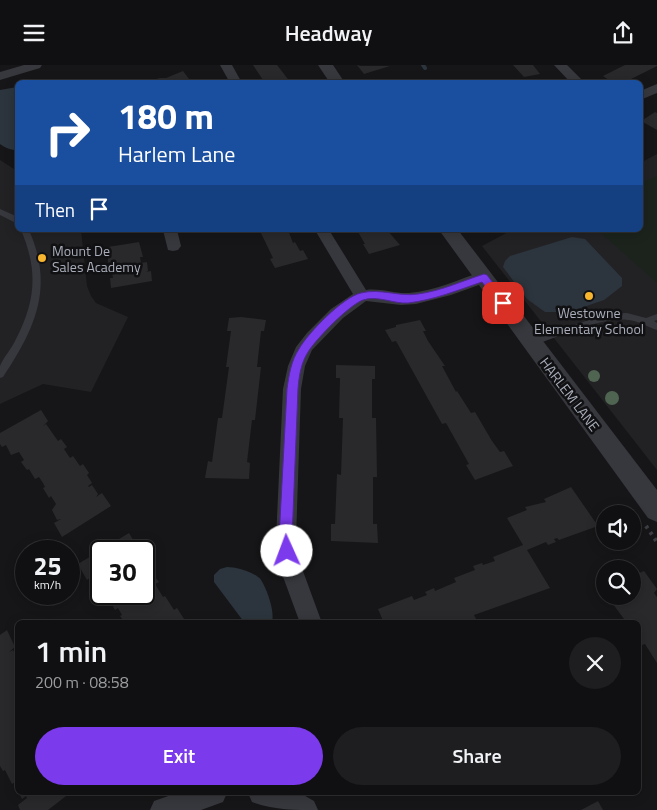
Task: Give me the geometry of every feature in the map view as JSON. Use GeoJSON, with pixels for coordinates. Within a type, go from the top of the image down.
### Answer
{"type":"FeatureCollection","features":[{"type":"Feature","properties":{"kind":"street"},"geometry":{"type":"LineString","coordinates":[[0,76],[36,65]]}},
{"type":"Feature","properties":{"kind":"street"},"geometry":{"type":"LineString","coordinates":[[226,65],[234,80]]}},
{"type":"Feature","properties":{"kind":"street"},"geometry":{"type":"LineString","coordinates":[[325,65],[336,80]]}},
{"type":"Feature","properties":{"kind":"street"},"geometry":{"type":"LineString","coordinates":[[560,65],[576,80]]}},
{"type":"Feature","properties":{"kind":"street"},"geometry":{"type":"LineString","coordinates":[[643,95],[657,88]]}},
{"type":"Feature","properties":{"kind":"street"},"geometry":{"type":"LineString","coordinates":[[170,232],[173,246]]}},
{"type":"Feature","properties":{"kind":"street"},"geometry":{"type":"LineString","coordinates":[[323,232],[362,296]]}},
{"type":"Feature","properties":{"kind":"street","name":"HARLEM LANE"},"geometry":{"type":"LineString","coordinates":[[450,232],[657,510]]}},
{"type":"Feature","properties":{"kind":"street"},"geometry":{"type":"LineString","coordinates":[[309,620],[289,563],[286,539],[292,389],[295,369],[303,351],[316,335],[349,304],[362,296],[376,295],[405,299],[420,298],[484,277]]}},
{"type":"Feature","properties":{"kind":"street"},"geometry":{"type":"LineString","coordinates":[[163,810],[208,795]]}},
{"type":"Feature","properties":{"kind":"street"},"geometry":{"type":"LineString","coordinates":[[274,795],[305,803]]}},
{"type":"Feature","properties":{"kind":"lane"},"geometry":{"type":"LineString","coordinates":[[0,212],[15,219]]}},
{"type":"Feature","properties":{"kind":"lane"},"geometry":{"type":"LineString","coordinates":[[0,374],[24,336],[36,296],[37,266],[26,232]]}},
{"type":"Feature","properties":{"kind":"lane"},"geometry":{"type":"LineString","coordinates":[[532,342],[607,317],[626,316],[646,321],[657,327]]}},
{"type":"Feature","properties":{"kind":"lane"},"geometry":{"type":"LineString","coordinates":[[646,321],[657,317]]}},
{"type":"Feature","properties":{"kind":"shaded area"},"geometry":{"type":"Polygon","coordinates":[[[15,87],[15,150],[8,149],[0,144],[0,90],[15,87]]]}},
{"type":"Feature","properties":{"kind":"shaded area","name":"Westowne Elementary School"},"geometry":{"type":"Polygon","coordinates":[[[657,154],[657,470],[482,246],[508,232],[643,232],[643,161],[657,154]]]}},
{"type":"Feature","properties":{"kind":"shaded area","name":"Mount De Sales Academy"},"geometry":{"type":"Polygon","coordinates":[[[0,160],[15,170],[15,232],[81,232],[87,286],[91,296],[96,303],[128,317],[91,392],[43,384],[0,404],[0,160]]]}},
{"type":"Feature","properties":{"kind":"shaded area"},"geometry":{"type":"Polygon","coordinates":[[[657,176],[657,283],[599,232],[643,232],[643,182],[657,176]]]}},
{"type":"Feature","properties":{"kind":"shaded area"},"geometry":{"type":"Polygon","coordinates":[[[572,237],[585,239],[622,278],[622,286],[604,300],[569,312],[545,312],[527,299],[503,267],[505,261],[510,256],[572,237]]]}},
{"type":"Feature","properties":{"kind":"shaded area"},"geometry":{"type":"Polygon","coordinates":[[[227,567],[235,568],[258,577],[266,589],[272,620],[242,620],[214,582],[214,575],[220,569],[227,567]]]}},
{"type":"Feature","properties":{"kind":"building"},"geometry":{"type":"Polygon","coordinates":[[[253,65],[277,65],[289,80],[265,80],[263,80],[253,65]]]}},
{"type":"Feature","properties":{"kind":"building"},"geometry":{"type":"Polygon","coordinates":[[[357,65],[361,66],[390,66],[364,74],[357,65]]]}},
{"type":"Feature","properties":{"kind":"building"},"geometry":{"type":"Polygon","coordinates":[[[513,65],[533,65],[540,74],[524,77],[513,65]]]}},
{"type":"Feature","properties":{"kind":"building"},"geometry":{"type":"Polygon","coordinates":[[[625,65],[657,65],[629,80],[609,80],[603,76],[625,65]]]}},
{"type":"Feature","properties":{"kind":"building"},"geometry":{"type":"Polygon","coordinates":[[[183,71],[190,80],[152,80],[166,78],[183,71]]]}},
{"type":"Feature","properties":{"kind":"building"},"geometry":{"type":"Polygon","coordinates":[[[655,112],[657,113],[657,130],[643,122],[643,120],[655,112]]]}},
{"type":"Feature","properties":{"kind":"building"},"geometry":{"type":"Polygon","coordinates":[[[260,232],[289,232],[293,243],[295,242],[300,251],[303,250],[308,259],[275,268],[270,259],[273,258],[260,232]]]}},
{"type":"Feature","properties":{"kind":"building"},"geometry":{"type":"Polygon","coordinates":[[[358,232],[389,232],[400,245],[369,254],[363,244],[365,244],[358,232]]]}},
{"type":"Feature","properties":{"kind":"building"},"geometry":{"type":"Polygon","coordinates":[[[139,242],[143,257],[140,257],[141,263],[147,262],[148,271],[146,272],[151,271],[152,281],[111,288],[110,278],[113,278],[110,262],[108,263],[108,247],[139,242]]]}},
{"type":"Feature","properties":{"kind":"building"},"geometry":{"type":"Polygon","coordinates":[[[241,317],[266,320],[264,331],[261,331],[257,367],[261,367],[255,420],[252,420],[247,462],[250,463],[249,479],[205,478],[208,461],[212,462],[218,418],[222,418],[229,367],[226,367],[231,331],[227,331],[229,318],[241,317]]]}},
{"type":"Feature","properties":{"kind":"building"},"geometry":{"type":"Polygon","coordinates":[[[420,320],[426,331],[423,331],[428,341],[445,366],[442,366],[456,392],[471,413],[475,412],[492,441],[500,452],[504,451],[513,466],[475,480],[466,465],[469,464],[446,423],[442,424],[396,341],[392,342],[385,330],[396,327],[396,325],[420,320]]]}},
{"type":"Feature","properties":{"kind":"building"},"geometry":{"type":"Polygon","coordinates":[[[336,365],[375,366],[375,379],[372,379],[372,418],[376,418],[377,477],[373,477],[373,524],[377,524],[378,543],[331,541],[331,524],[335,524],[337,474],[341,475],[343,418],[339,418],[340,378],[336,378],[336,365]]]}},
{"type":"Feature","properties":{"kind":"building"},"geometry":{"type":"Polygon","coordinates":[[[41,410],[48,421],[43,426],[46,424],[58,441],[61,439],[67,447],[64,449],[70,458],[73,456],[80,466],[83,464],[89,473],[87,475],[92,483],[88,486],[92,485],[98,494],[96,497],[102,493],[111,506],[62,537],[54,523],[61,519],[57,520],[52,510],[56,504],[51,496],[49,498],[39,477],[35,479],[29,469],[27,470],[21,462],[24,460],[19,452],[11,455],[6,445],[2,447],[0,444],[0,433],[41,410]]]}},
{"type":"Feature","properties":{"kind":"building"},"geometry":{"type":"Polygon","coordinates":[[[571,487],[596,523],[596,527],[559,540],[557,538],[554,539],[556,542],[548,545],[546,542],[527,550],[550,588],[474,615],[476,619],[474,620],[383,620],[378,609],[412,596],[414,600],[427,595],[425,592],[434,588],[435,591],[456,582],[454,578],[475,570],[473,566],[495,561],[493,557],[523,545],[507,518],[527,510],[525,507],[546,502],[544,499],[571,487]]]}},
{"type":"Feature","properties":{"kind":"building"},"geometry":{"type":"Polygon","coordinates":[[[129,533],[133,540],[117,540],[129,533]]]}},
{"type":"Feature","properties":{"kind":"building"},"geometry":{"type":"Polygon","coordinates":[[[90,557],[90,578],[87,580],[80,568],[80,563],[90,557]]]}},
{"type":"Feature","properties":{"kind":"building"},"geometry":{"type":"Polygon","coordinates":[[[644,571],[657,589],[654,593],[657,597],[657,663],[645,644],[641,644],[641,620],[625,620],[614,605],[641,605],[641,572],[644,571]]]}},
{"type":"Feature","properties":{"kind":"building"},"geometry":{"type":"Polygon","coordinates":[[[155,584],[163,597],[165,596],[174,610],[177,608],[184,619],[123,620],[118,608],[115,610],[112,605],[155,605],[155,584]]]}},
{"type":"Feature","properties":{"kind":"building"},"geometry":{"type":"Polygon","coordinates":[[[7,630],[15,647],[9,652],[13,650],[15,654],[15,782],[12,784],[5,770],[3,771],[0,766],[0,635],[7,630]]]}},
{"type":"Feature","properties":{"kind":"building"},"geometry":{"type":"Polygon","coordinates":[[[20,795],[67,795],[48,810],[20,810],[18,805],[27,798],[26,796],[22,799],[20,795]]]}},
{"type":"Feature","properties":{"kind":"building"},"geometry":{"type":"Polygon","coordinates":[[[598,801],[603,810],[581,810],[598,801]]]}},
{"type":"Feature","properties":{"kind":"place","name":"Mount De Sales Academy"},"geometry":{"type":"Point","coordinates":[42,258]}},
{"type":"Feature","properties":{"kind":"place","name":"Westowne Elementary School"},"geometry":{"type":"Point","coordinates":[589,296]}},
{"type":"Feature","properties":{"kind":"route"},"geometry":{"type":"LineString","coordinates":[[287,551],[292,389],[295,369],[303,351],[316,335],[349,304],[362,296],[376,295],[405,299],[420,298],[484,277],[503,303]]}}]}
